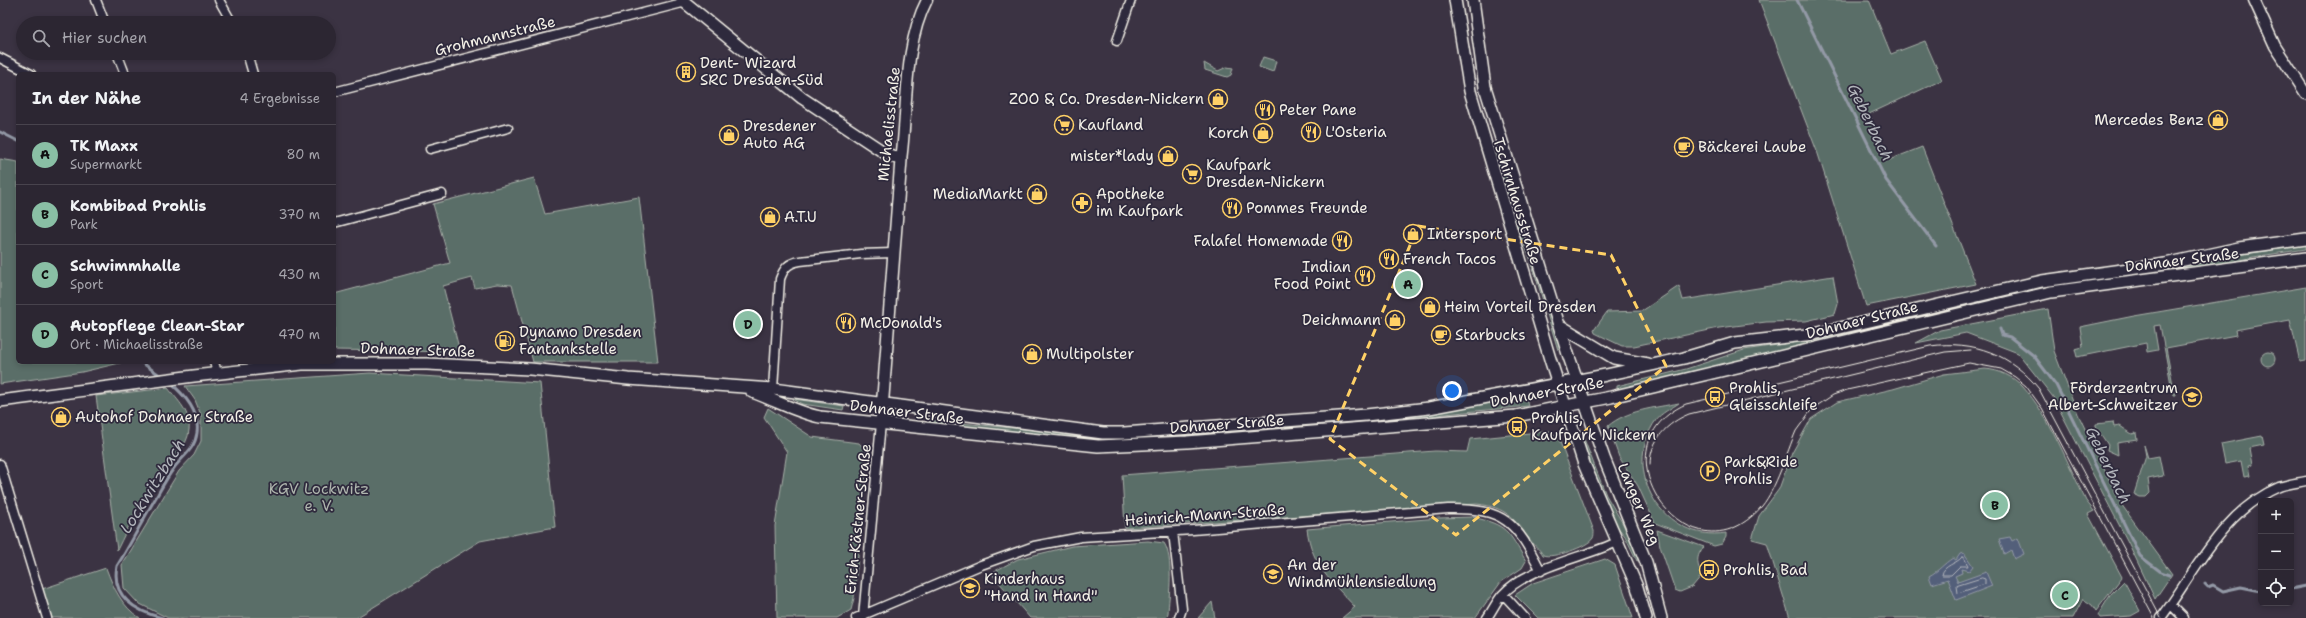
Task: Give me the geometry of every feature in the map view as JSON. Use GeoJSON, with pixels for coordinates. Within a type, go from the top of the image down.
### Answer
{"type":"FeatureCollection","features":[{"type":"Feature","properties":{"kind":"main road","name":"Tschirnhausstraße"},"geometry":{"type":"LineString","coordinates":[[1455,0],[1470,91],[1565,407]]}},
{"type":"Feature","properties":{"kind":"main road","name":"Tschirnhausstraße"},"geometry":{"type":"LineString","coordinates":[[1473,0],[1485,87],[1584,402]]}},
{"type":"Feature","properties":{"kind":"main road"},"geometry":{"type":"LineString","coordinates":[[684,1],[802,98],[885,153],[901,160]]}},
{"type":"Feature","properties":{"kind":"main road","name":"Michaelisstraße"},"geometry":{"type":"LineString","coordinates":[[882,423],[893,253],[901,160]]}},
{"type":"Feature","properties":{"kind":"main road","name":"Dohnaer Straße"},"geometry":{"type":"LineString","coordinates":[[0,401],[194,376],[216,367],[302,364],[427,364],[530,369],[628,380],[772,389],[1103,433],[1124,433],[1404,412],[1558,385],[1714,351],[1735,343],[1814,334],[2042,281],[2165,264],[2239,248],[2306,239]]}},
{"type":"Feature","properties":{"kind":"main road","name":"Dohnaer Straße"},"geometry":{"type":"LineString","coordinates":[[740,388],[771,398],[799,413],[820,417],[1059,443],[1121,446],[1438,423],[1516,416],[1565,407],[2051,292],[2306,258]]}},
{"type":"Feature","properties":{"kind":"main road"},"geometry":{"type":"LineString","coordinates":[[1559,325],[1614,358],[1653,364]]}},
{"type":"Feature","properties":{"kind":"main road","name":"Langer Weg"},"geometry":{"type":"LineString","coordinates":[[1584,402],[1604,458],[1646,562],[1661,618]]}},
{"type":"Feature","properties":{"kind":"main road"},"geometry":{"type":"LineString","coordinates":[[1565,407],[1594,490],[1637,586],[1646,618]]}},
{"type":"Feature","properties":{"kind":"street"},"geometry":{"type":"LineString","coordinates":[[96,0],[102,16]]}},
{"type":"Feature","properties":{"kind":"street"},"geometry":{"type":"LineString","coordinates":[[219,0],[228,16]]}},
{"type":"Feature","properties":{"kind":"street","name":"Michaelisstraße"},"geometry":{"type":"LineString","coordinates":[[901,160],[911,53],[915,32],[928,0]]}},
{"type":"Feature","properties":{"kind":"street"},"geometry":{"type":"LineString","coordinates":[[1118,41],[1132,0]]}},
{"type":"Feature","properties":{"kind":"street"},"geometry":{"type":"LineString","coordinates":[[2254,0],[2275,46],[2306,94]]}},
{"type":"Feature","properties":{"kind":"street","name":"Grohmannstraße"},"geometry":{"type":"LineString","coordinates":[[336,91],[684,1]]}},
{"type":"Feature","properties":{"kind":"street"},"geometry":{"type":"LineString","coordinates":[[0,58],[27,72]]}},
{"type":"Feature","properties":{"kind":"street"},"geometry":{"type":"LineString","coordinates":[[120,60],[124,72]]}},
{"type":"Feature","properties":{"kind":"street"},"geometry":{"type":"LineString","coordinates":[[249,60],[252,72]]}},
{"type":"Feature","properties":{"kind":"street"},"geometry":{"type":"LineString","coordinates":[[430,149],[508,128]]}},
{"type":"Feature","properties":{"kind":"street"},"geometry":{"type":"LineString","coordinates":[[336,222],[442,194]]}},
{"type":"Feature","properties":{"kind":"street"},"geometry":{"type":"LineString","coordinates":[[772,389],[780,279],[786,267],[792,262],[800,260],[861,254],[893,253]]}},
{"type":"Feature","properties":{"kind":"street","name":"Erich-Kästner-Straße"},"geometry":{"type":"LineString","coordinates":[[860,617],[882,423]]}},
{"type":"Feature","properties":{"kind":"street"},"geometry":{"type":"LineString","coordinates":[[0,464],[47,618]]}},
{"type":"Feature","properties":{"kind":"street"},"geometry":{"type":"LineString","coordinates":[[2161,618],[2224,527],[2241,510],[2280,487],[2306,481]]}},
{"type":"Feature","properties":{"kind":"street","name":"Heinrich-Mann-Straße"},"geometry":{"type":"LineString","coordinates":[[860,617],[981,565],[1034,546],[1081,537],[1174,532],[1474,508],[1496,514],[1513,525],[1529,547],[1541,571]]}},
{"type":"Feature","properties":{"kind":"street"},"geometry":{"type":"LineString","coordinates":[[1174,532],[1182,609],[1179,618]]}},
{"type":"Feature","properties":{"kind":"street"},"geometry":{"type":"LineString","coordinates":[[1486,618],[1503,594],[1520,581],[1541,571],[1617,542]]}},
{"type":"Feature","properties":{"kind":"street"},"geometry":{"type":"LineString","coordinates":[[1503,594],[1525,618]]}},
{"type":"Feature","properties":{"kind":"street"},"geometry":{"type":"LineString","coordinates":[[2171,605],[2184,618]]}},
{"type":"Feature","properties":{"kind":"highlighted area"},"geometry":{"type":"Polygon","coordinates":[[[1418,226],[1611,255],[1666,366],[1456,535],[1330,439],[1418,226]]]}},
{"type":"Feature","properties":{"kind":"green space"},"geometry":{"type":"Polygon","coordinates":[[[1759,0],[1869,0],[1891,54],[1925,41],[1942,80],[1869,114],[1889,160],[1922,147],[1976,284],[1866,306],[1818,154],[1759,0]]]}},
{"type":"Feature","properties":{"kind":"green space"},"geometry":{"type":"Polygon","coordinates":[[[1263,57],[1276,61],[1273,72],[1259,67],[1263,57]]]}},
{"type":"Feature","properties":{"kind":"green space"},"geometry":{"type":"Polygon","coordinates":[[[1204,63],[1218,71],[1227,67],[1233,68],[1231,75],[1227,77],[1205,70],[1204,63]]]}},
{"type":"Feature","properties":{"kind":"green space"},"geometry":{"type":"Polygon","coordinates":[[[1499,145],[1561,348],[1558,350],[1530,258],[1514,221],[1491,147],[1499,145]]]}},
{"type":"Feature","properties":{"kind":"green space"},"geometry":{"type":"Polygon","coordinates":[[[0,159],[16,162],[16,364],[116,364],[82,372],[0,384],[0,159]]]}},
{"type":"Feature","properties":{"kind":"green space"},"geometry":{"type":"Polygon","coordinates":[[[534,178],[545,214],[639,197],[658,362],[533,362],[512,285],[497,284],[475,288],[472,278],[443,286],[460,352],[336,350],[336,293],[450,263],[433,204],[534,178]]]}},
{"type":"Feature","properties":{"kind":"green space"},"geometry":{"type":"Polygon","coordinates":[[[2306,245],[2306,249],[2253,257],[2226,264],[2079,284],[2079,281],[2166,269],[2230,256],[2306,245]]]}},
{"type":"Feature","properties":{"kind":"green space"},"geometry":{"type":"Polygon","coordinates":[[[1833,276],[1838,304],[1835,314],[1806,321],[1766,322],[1719,328],[1634,346],[1622,346],[1595,333],[1594,330],[1607,312],[1642,311],[1679,286],[1683,300],[1833,276]]]}},
{"type":"Feature","properties":{"kind":"green space"},"geometry":{"type":"Polygon","coordinates":[[[2306,287],[2306,361],[2300,362],[2290,320],[2235,330],[2236,335],[2166,348],[2175,395],[2173,395],[2160,325],[2154,326],[2158,350],[2147,352],[2146,343],[2077,357],[2075,349],[2083,347],[2080,327],[2134,316],[2306,287]]]}},
{"type":"Feature","properties":{"kind":"green space"},"geometry":{"type":"Polygon","coordinates":[[[2014,292],[2014,295],[1617,390],[1617,386],[1686,369],[1744,350],[1817,339],[2014,292]]]}},
{"type":"Feature","properties":{"kind":"green space"},"geometry":{"type":"Polygon","coordinates":[[[2048,309],[2054,351],[2078,414],[2121,504],[2172,574],[2155,599],[2129,544],[2053,397],[2018,353],[1966,333],[1916,343],[1940,330],[2048,309]]]}},
{"type":"Feature","properties":{"kind":"green space"},"geometry":{"type":"Polygon","coordinates":[[[2268,352],[2273,354],[2275,359],[2273,364],[2268,366],[2263,364],[2261,359],[2263,354],[2268,352]]]}},
{"type":"Feature","properties":{"kind":"green space"},"geometry":{"type":"Polygon","coordinates":[[[1985,369],[2001,372],[2023,387],[2050,426],[2086,501],[2094,511],[2088,514],[2122,577],[2096,611],[2092,605],[2083,599],[2073,618],[1790,618],[1767,543],[1752,539],[1759,516],[1779,489],[1792,453],[1811,419],[1837,402],[1893,389],[1944,374],[1985,369]]]}},
{"type":"Feature","properties":{"kind":"green space","name":"KGV Lockwitz e. V."},"geometry":{"type":"Polygon","coordinates":[[[370,373],[540,383],[555,527],[480,541],[356,618],[168,618],[138,603],[124,588],[122,565],[179,471],[194,455],[201,441],[201,415],[195,400],[185,386],[370,373]]]}},
{"type":"Feature","properties":{"kind":"green space"},"geometry":{"type":"Polygon","coordinates":[[[168,388],[186,412],[189,424],[188,436],[180,450],[157,475],[138,507],[117,550],[96,396],[168,388]]]}},
{"type":"Feature","properties":{"kind":"green space"},"geometry":{"type":"Polygon","coordinates":[[[1526,397],[1528,406],[1444,414],[1415,420],[1124,442],[1080,441],[929,425],[930,420],[1124,439],[1415,416],[1526,397]]]}},
{"type":"Feature","properties":{"kind":"green space"},"geometry":{"type":"Polygon","coordinates":[[[793,399],[844,406],[843,410],[802,404],[793,399]]]}},
{"type":"Feature","properties":{"kind":"green space"},"geometry":{"type":"Polygon","coordinates":[[[1679,403],[1658,417],[1646,440],[1643,461],[1646,481],[1654,499],[1667,515],[1683,527],[1703,533],[1726,533],[1726,537],[1722,544],[1714,546],[1655,523],[1638,486],[1619,457],[1608,426],[1632,413],[1679,403]]]}},
{"type":"Feature","properties":{"kind":"green space"},"geometry":{"type":"Polygon","coordinates":[[[768,408],[812,437],[859,443],[868,453],[854,598],[851,610],[837,618],[777,618],[775,526],[787,452],[764,417],[768,408]]]}},
{"type":"Feature","properties":{"kind":"green space"},"geometry":{"type":"Polygon","coordinates":[[[2113,422],[2114,427],[2120,426],[2132,434],[2136,433],[2137,440],[2117,443],[2118,455],[2107,450],[2108,445],[2096,427],[2096,424],[2113,422]]]}},
{"type":"Feature","properties":{"kind":"green space"},"geometry":{"type":"Polygon","coordinates":[[[1550,431],[1558,437],[1594,531],[1593,537],[1590,541],[1561,554],[1548,556],[1543,555],[1520,526],[1509,515],[1496,508],[1477,504],[1125,528],[1122,475],[1435,451],[1467,452],[1470,439],[1550,431]]]}},
{"type":"Feature","properties":{"kind":"green space"},"geometry":{"type":"Polygon","coordinates":[[[2262,436],[2264,445],[2249,448],[2252,465],[2248,466],[2250,476],[2244,477],[2241,461],[2225,464],[2221,444],[2262,436]]]}},
{"type":"Feature","properties":{"kind":"green space"},"geometry":{"type":"Polygon","coordinates":[[[1584,439],[1606,495],[1623,524],[1640,559],[1637,561],[1625,536],[1614,523],[1580,440],[1584,439]]]}},
{"type":"Feature","properties":{"kind":"green space"},"geometry":{"type":"Polygon","coordinates":[[[2144,445],[2148,458],[2159,456],[2163,476],[2148,479],[2150,493],[2146,497],[2140,497],[2134,494],[2146,456],[2144,445]]]}},
{"type":"Feature","properties":{"kind":"green space"},"geometry":{"type":"Polygon","coordinates":[[[1472,517],[1493,523],[1506,531],[1526,561],[1522,568],[1501,582],[1475,618],[1342,618],[1355,607],[1331,581],[1318,563],[1313,553],[1307,529],[1439,518],[1472,517]]]}},
{"type":"Feature","properties":{"kind":"green space"},"geometry":{"type":"Polygon","coordinates":[[[1657,530],[1704,547],[1698,557],[1699,568],[1702,575],[1692,587],[1680,592],[1675,590],[1660,546],[1657,530]]]}},
{"type":"Feature","properties":{"kind":"green space"},"geometry":{"type":"Polygon","coordinates":[[[1148,541],[1164,543],[1169,558],[1170,577],[1168,613],[1166,618],[1030,618],[991,573],[1018,559],[1072,546],[1148,541]]]}},
{"type":"Feature","properties":{"kind":"green space"},"geometry":{"type":"Polygon","coordinates":[[[1605,559],[1615,565],[1633,618],[1538,618],[1515,595],[1533,583],[1605,559]]]}},
{"type":"Feature","properties":{"kind":"green space"},"geometry":{"type":"Polygon","coordinates":[[[106,568],[115,589],[123,602],[140,618],[52,618],[42,589],[106,568]]]}},
{"type":"Feature","properties":{"kind":"green space"},"geometry":{"type":"Polygon","coordinates":[[[2124,581],[2140,611],[2131,616],[2100,618],[2098,615],[2111,594],[2124,581]]]}},
{"type":"Feature","properties":{"kind":"green space"},"geometry":{"type":"Polygon","coordinates":[[[1212,602],[1215,618],[1198,618],[1212,602]]]}},
{"type":"Feature","properties":{"kind":"water"},"geometry":{"type":"Polygon","coordinates":[[[2010,537],[2012,541],[2018,538],[2024,554],[2014,559],[2011,550],[2004,554],[1999,539],[2010,537]]]}},
{"type":"Feature","properties":{"kind":"water"},"geometry":{"type":"Polygon","coordinates":[[[1964,553],[1973,566],[1969,571],[1961,569],[1962,573],[1955,576],[1958,582],[1986,572],[1992,586],[1956,600],[1948,579],[1932,584],[1929,576],[1953,558],[1956,560],[1960,554],[1964,553]]]}},
{"type":"Feature","properties":{"kind":"waterway","name":"Geberbach"},"geometry":{"type":"LineString","coordinates":[[1797,0],[1886,180],[1936,246]]}},
{"type":"Feature","properties":{"kind":"waterway","name":"Lockwitzbach"},"geometry":{"type":"LineString","coordinates":[[0,132],[16,140]]}},
{"type":"Feature","properties":{"kind":"waterway","name":"Geberbach"},"geometry":{"type":"LineString","coordinates":[[2000,329],[2002,335],[2010,337],[2034,356],[2056,385],[2140,556],[2161,572],[2169,575]]}},
{"type":"Feature","properties":{"kind":"waterway","name":"Lockwitzbach"},"geometry":{"type":"LineString","coordinates":[[144,364],[161,376]]}},
{"type":"Feature","properties":{"kind":"waterway","name":"Lockwitzbach"},"geometry":{"type":"LineString","coordinates":[[162,618],[134,607],[127,601],[121,594],[116,577],[117,566],[153,503],[170,474],[194,444],[196,439],[196,418],[190,404],[169,382]]}},
{"type":"Feature","properties":{"kind":"waterway","name":"Geberbach"},"geometry":{"type":"LineString","coordinates":[[2205,584],[2208,587],[2213,585],[2223,591],[2241,587],[2258,590]]}},
{"type":"Feature","properties":{"kind":"waterway","name":"Geberbach"},"geometry":{"type":"LineString","coordinates":[[2294,588],[2306,586]]}},
{"type":"Feature","properties":{"kind":"tram line"},"geometry":{"type":"LineString","coordinates":[[2154,618],[2042,408],[2026,386],[2015,377],[2001,369],[1969,363],[1847,390],[1833,395],[1812,409],[1796,431],[1777,480],[1762,506],[1734,527],[1707,532],[1681,522],[1661,503],[1649,477],[1647,450],[1659,424],[1686,404],[1930,346],[1962,345],[1990,352],[2004,358],[2016,367],[2039,389],[2161,618]]}},
{"type":"Feature","properties":{"kind":"tram line"},"geometry":{"type":"LineString","coordinates":[[1650,465],[1653,448],[1661,434],[1674,422],[1689,414],[1945,352],[1971,350]]}},
{"type":"Feature","properties":{"kind":"place","name":"Dent- Wizard SRC Dresden-Süd"},"geometry":{"type":"Point","coordinates":[686,72]}},
{"type":"Feature","properties":{"kind":"place","name":"ZOO & Co. Dresden-Nickern"},"geometry":{"type":"Point","coordinates":[1218,99]}},
{"type":"Feature","properties":{"kind":"place","name":"Peter Pane"},"geometry":{"type":"Point","coordinates":[1265,110]}},
{"type":"Feature","properties":{"kind":"place","name":"Mercedes Benz"},"geometry":{"type":"Point","coordinates":[2218,120]}},
{"type":"Feature","properties":{"kind":"place","name":"Kaufland"},"geometry":{"type":"Point","coordinates":[1064,125]}},
{"type":"Feature","properties":{"kind":"place","name":"L'Osteria"},"geometry":{"type":"Point","coordinates":[1311,132]}},
{"type":"Feature","properties":{"kind":"place","name":"Korch"},"geometry":{"type":"Point","coordinates":[1263,133]}},
{"type":"Feature","properties":{"kind":"place","name":"Dresdener Auto AG"},"geometry":{"type":"Point","coordinates":[729,135]}},
{"type":"Feature","properties":{"kind":"place","name":"Bäckerei Laube"},"geometry":{"type":"Point","coordinates":[1684,147]}},
{"type":"Feature","properties":{"kind":"place","name":"mister*lady"},"geometry":{"type":"Point","coordinates":[1168,156]}},
{"type":"Feature","properties":{"kind":"place","name":"Kaufpark Dresden-Nickern"},"geometry":{"type":"Point","coordinates":[1192,174]}},
{"type":"Feature","properties":{"kind":"place","name":"MediaMarkt"},"geometry":{"type":"Point","coordinates":[1037,194]}},
{"type":"Feature","properties":{"kind":"place","name":"Apotheke im Kaufpark"},"geometry":{"type":"Point","coordinates":[1082,203]}},
{"type":"Feature","properties":{"kind":"place","name":"Pommes Freunde"},"geometry":{"type":"Point","coordinates":[1232,208]}},
{"type":"Feature","properties":{"kind":"place","name":"A.T.U"},"geometry":{"type":"Point","coordinates":[770,217]}},
{"type":"Feature","properties":{"kind":"place","name":"Intersport"},"geometry":{"type":"Point","coordinates":[1413,234]}},
{"type":"Feature","properties":{"kind":"place","name":"Falafel Homemade"},"geometry":{"type":"Point","coordinates":[1342,241]}},
{"type":"Feature","properties":{"kind":"place","name":"French Tacos"},"geometry":{"type":"Point","coordinates":[1389,259]}},
{"type":"Feature","properties":{"kind":"place","name":"Indian Food Point"},"geometry":{"type":"Point","coordinates":[1365,276]}},
{"type":"Feature","properties":{"kind":"place","name":"TK Maxx"},"geometry":{"type":"Point","coordinates":[1408,284]}},
{"type":"Feature","properties":{"kind":"place","name":"Heim Vorteil Dresden"},"geometry":{"type":"Point","coordinates":[1430,307]}},
{"type":"Feature","properties":{"kind":"place","name":"Deichmann"},"geometry":{"type":"Point","coordinates":[1395,320]}},
{"type":"Feature","properties":{"kind":"place","name":"McDonald's"},"geometry":{"type":"Point","coordinates":[846,323]}},
{"type":"Feature","properties":{"kind":"place","name":"Autopflege Clean-Star"},"geometry":{"type":"Point","coordinates":[748,324]}},
{"type":"Feature","properties":{"kind":"place","name":"Starbucks"},"geometry":{"type":"Point","coordinates":[1441,335]}},
{"type":"Feature","properties":{"kind":"place","name":"Dynamo Dresden Fantankstelle"},"geometry":{"type":"Point","coordinates":[505,341]}},
{"type":"Feature","properties":{"kind":"place","name":"Multipolster"},"geometry":{"type":"Point","coordinates":[1032,354]}},
{"type":"Feature","properties":{"kind":"place","name":"Prohlis, Gleisschleife"},"geometry":{"type":"Point","coordinates":[1715,397]}},
{"type":"Feature","properties":{"kind":"place","name":"Förderzentrum Albert-Schweitzer"},"geometry":{"type":"Point","coordinates":[2192,397]}},
{"type":"Feature","properties":{"kind":"place","name":"Autohof Dohnaer Straße"},"geometry":{"type":"Point","coordinates":[61,417]}},
{"type":"Feature","properties":{"kind":"place","name":"Prohlis, Kaufpark Nickern"},"geometry":{"type":"Point","coordinates":[1517,427]}},
{"type":"Feature","properties":{"kind":"place","name":"Park&Ride Prohlis"},"geometry":{"type":"Point","coordinates":[1710,471]}},
{"type":"Feature","properties":{"kind":"place","name":"Kombibad Prohlis"},"geometry":{"type":"Point","coordinates":[1995,505]}},
{"type":"Feature","properties":{"kind":"place","name":"Prohlis, Bad"},"geometry":{"type":"Point","coordinates":[1709,570]}},
{"type":"Feature","properties":{"kind":"place","name":"An der Windmühlensiedlung"},"geometry":{"type":"Point","coordinates":[1273,574]}},
{"type":"Feature","properties":{"kind":"place","name":"Kinderhaus \"Hand in Hand\""},"geometry":{"type":"Point","coordinates":[970,588]}},
{"type":"Feature","properties":{"kind":"place","name":"Schwimmhalle"},"geometry":{"type":"Point","coordinates":[2065,595]}}]}
